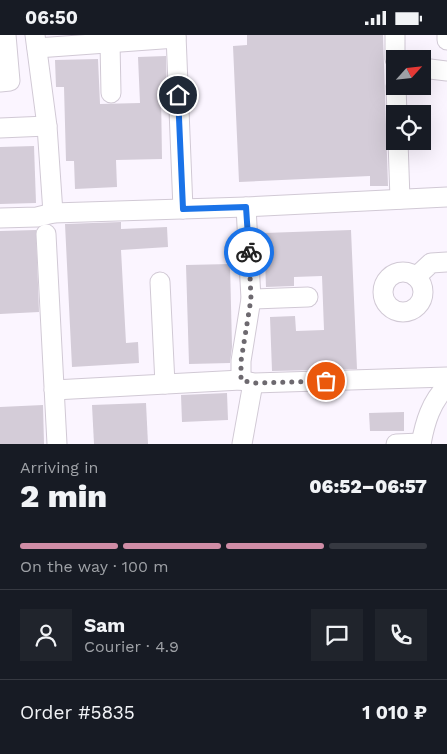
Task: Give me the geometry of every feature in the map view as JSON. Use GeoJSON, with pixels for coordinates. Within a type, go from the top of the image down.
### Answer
{"type":"FeatureCollection","features":[{"type":"Feature","properties":{"kind":"lane"},"geometry":{"type":"LineString","coordinates":[[0,82],[10,81],[6,35]]}},
{"type":"Feature","properties":{"kind":"lane"},"geometry":{"type":"LineString","coordinates":[[394,35],[395,50]]}},
{"type":"Feature","properties":{"kind":"lane"},"geometry":{"type":"LineString","coordinates":[[447,35],[447,40]]}},
{"type":"Feature","properties":{"kind":"lane"},"geometry":{"type":"LineString","coordinates":[[53,213],[46,126],[36,41],[110,43],[176,36],[183,209]]}},
{"type":"Feature","properties":{"kind":"lane"},"geometry":{"type":"LineString","coordinates":[[110,43],[111,93]]}},
{"type":"Feature","properties":{"kind":"lane"},"geometry":{"type":"LineString","coordinates":[[431,69],[447,71]]}},
{"type":"Feature","properties":{"kind":"lane"},"geometry":{"type":"LineString","coordinates":[[0,128],[46,126]]}},
{"type":"Feature","properties":{"kind":"lane"},"geometry":{"type":"LineString","coordinates":[[398,150],[400,199]]}},
{"type":"Feature","properties":{"kind":"lane"},"geometry":{"type":"LineString","coordinates":[[0,218],[37,217],[53,213],[246,207],[447,197]]}},
{"type":"Feature","properties":{"kind":"lane"},"geometry":{"type":"LineString","coordinates":[[242,444],[247,382],[241,361],[251,299],[246,207]]}},
{"type":"Feature","properties":{"kind":"lane"},"geometry":{"type":"LineString","coordinates":[[46,234],[57,444]]}},
{"type":"Feature","properties":{"kind":"lane"},"geometry":{"type":"LineString","coordinates":[[416,277],[431,263],[447,262]]}},
{"type":"Feature","properties":{"kind":"lane"},"geometry":{"type":"LineString","coordinates":[[160,282],[165,384]]}},
{"type":"Feature","properties":{"kind":"lane"},"geometry":{"type":"LineString","coordinates":[[251,299],[308,297]]}},
{"type":"Feature","properties":{"kind":"lane"},"geometry":{"type":"LineString","coordinates":[[54,389],[165,384],[447,377]]}},
{"type":"Feature","properties":{"kind":"lane"},"geometry":{"type":"LineString","coordinates":[[396,444],[421,443],[425,423],[433,403],[447,386]]}},
{"type":"Feature","properties":{"kind":"building"},"geometry":{"type":"Polygon","coordinates":[[[247,35],[383,35],[388,186],[370,186],[370,176],[239,182],[233,46],[247,45],[247,35]]]}},
{"type":"Feature","properties":{"kind":"building"},"geometry":{"type":"Polygon","coordinates":[[[166,56],[167,94],[161,94],[162,159],[116,160],[117,187],[75,189],[74,161],[66,161],[64,87],[56,87],[55,60],[98,59],[100,104],[140,103],[138,57],[166,56]]]}},
{"type":"Feature","properties":{"kind":"building"},"geometry":{"type":"Polygon","coordinates":[[[34,146],[36,203],[0,204],[0,147],[34,146]]]}},
{"type":"Feature","properties":{"kind":"building"},"geometry":{"type":"Polygon","coordinates":[[[121,222],[121,229],[167,227],[168,247],[121,250],[126,343],[138,342],[139,363],[72,367],[65,224],[121,222]]]}},
{"type":"Feature","properties":{"kind":"building"},"geometry":{"type":"Polygon","coordinates":[[[36,230],[39,312],[0,314],[0,231],[36,230]]]}},
{"type":"Feature","properties":{"kind":"building"},"geometry":{"type":"Polygon","coordinates":[[[351,230],[357,369],[272,371],[270,317],[295,316],[296,331],[324,330],[322,276],[294,277],[294,286],[266,287],[264,233],[351,230]]]}},
{"type":"Feature","properties":{"kind":"building"},"geometry":{"type":"Polygon","coordinates":[[[230,264],[232,347],[230,363],[189,364],[186,265],[230,264]]]}},
{"type":"Feature","properties":{"kind":"building"},"geometry":{"type":"Polygon","coordinates":[[[227,393],[228,420],[182,422],[181,395],[227,393]]]}},
{"type":"Feature","properties":{"kind":"building"},"geometry":{"type":"Polygon","coordinates":[[[146,403],[148,444],[94,444],[92,405],[146,403]]]}},
{"type":"Feature","properties":{"kind":"building"},"geometry":{"type":"Polygon","coordinates":[[[43,405],[44,444],[0,444],[0,407],[43,405]]]}},
{"type":"Feature","properties":{"kind":"building"},"geometry":{"type":"Polygon","coordinates":[[[404,412],[404,431],[370,431],[369,413],[404,412]]]}},
{"type":"Feature","properties":{"kind":"way so far"},"geometry":{"type":"LineString","coordinates":[[249,252],[251,299],[241,361],[241,380],[253,383],[326,381]]}},
{"type":"Feature","properties":{"kind":"route"},"geometry":{"type":"LineString","coordinates":[[178,95],[183,209],[246,207],[249,252]]}}]}
